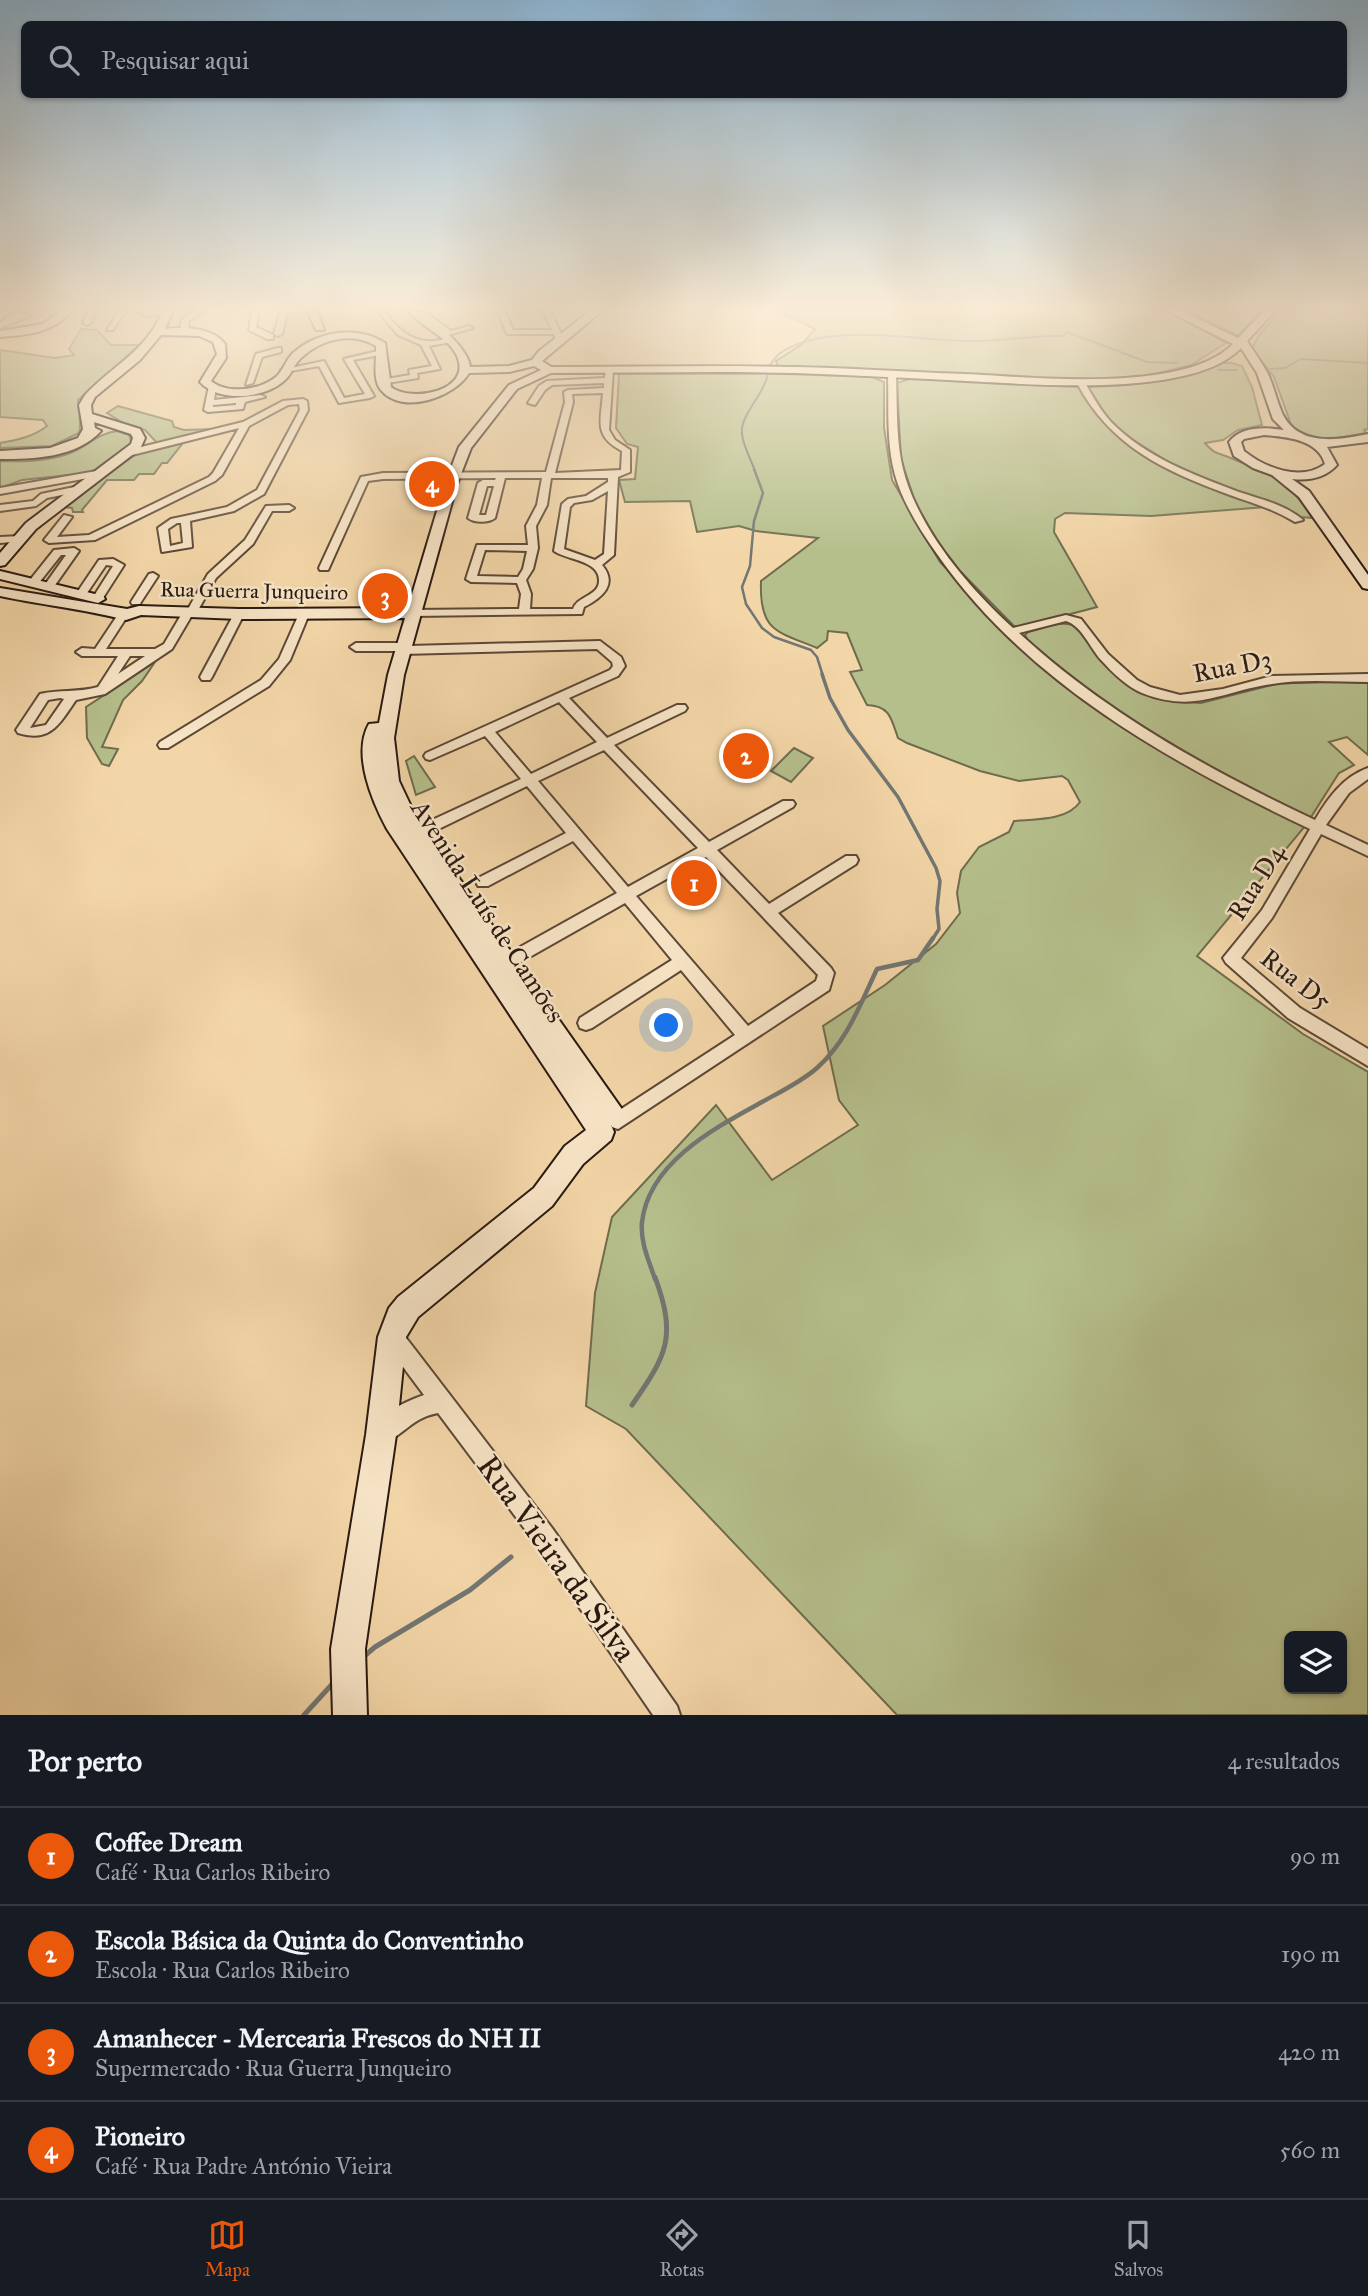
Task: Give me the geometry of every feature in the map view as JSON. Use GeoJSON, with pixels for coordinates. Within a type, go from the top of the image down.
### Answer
{"type":"FeatureCollection","features":[{"type":"Feature","properties":{"kind":"street"},"geometry":{"type":"LineString","coordinates":[[91,427],[85,405],[96,390]]}},
{"type":"Feature","properties":{"kind":"street"},"geometry":{"type":"LineString","coordinates":[[211,390],[204,412],[261,397]]}},
{"type":"Feature","properties":{"kind":"street"},"geometry":{"type":"LineString","coordinates":[[221,390],[253,390]]}},
{"type":"Feature","properties":{"kind":"street"},"geometry":{"type":"LineString","coordinates":[[336,390],[342,401],[370,396],[366,390]]}},
{"type":"Feature","properties":{"kind":"street"},"geometry":{"type":"LineString","coordinates":[[388,390],[413,397],[433,396],[449,390]]}},
{"type":"Feature","properties":{"kind":"street","name":"Avenida Luís de Camões"},"geometry":{"type":"LineString","coordinates":[[507,390],[465,447],[412,613],[396,675],[385,738],[390,780],[411,836],[608,1124]]}},
{"type":"Feature","properties":{"kind":"street"},"geometry":{"type":"LineString","coordinates":[[532,403],[541,390]]}},
{"type":"Feature","properties":{"kind":"street"},"geometry":{"type":"LineString","coordinates":[[521,580],[528,569],[533,548],[531,526],[542,506],[569,402],[569,392],[607,390]]}},
{"type":"Feature","properties":{"kind":"street"},"geometry":{"type":"LineString","coordinates":[[608,390],[605,430],[611,442],[626,450],[625,472],[613,480],[589,498],[572,501],[565,506],[559,551],[596,564],[609,555],[613,480]]}},
{"type":"Feature","properties":{"kind":"street"},"geometry":{"type":"LineString","coordinates":[[892,390],[894,447],[904,489],[936,548],[962,582],[1012,632],[1143,735],[1213,775],[1368,850]]}},
{"type":"Feature","properties":{"kind":"street"},"geometry":{"type":"LineString","coordinates":[[1086,390],[1105,420],[1142,450],[1182,474],[1277,508],[1298,520]]}},
{"type":"Feature","properties":{"kind":"street"},"geometry":{"type":"LineString","coordinates":[[1258,390],[1267,424],[1264,432]]}},
{"type":"Feature","properties":{"kind":"street"},"geometry":{"type":"LineString","coordinates":[[1268,390],[1279,419],[1298,437]]}},
{"type":"Feature","properties":{"kind":"street"},"geometry":{"type":"LineString","coordinates":[[128,453],[246,424],[286,403],[303,401],[305,405],[261,492],[244,505],[185,518]]}},
{"type":"Feature","properties":{"kind":"street"},"geometry":{"type":"LineString","coordinates":[[223,420],[243,418],[241,403]]}},
{"type":"Feature","properties":{"kind":"street"},"geometry":{"type":"LineString","coordinates":[[67,517],[49,540],[91,538],[209,480],[217,475],[246,424]]}},
{"type":"Feature","properties":{"kind":"street"},"geometry":{"type":"LineString","coordinates":[[0,454],[33,453],[70,447],[91,427],[125,429],[136,432],[139,438],[136,446],[128,453],[32,526],[0,562]]}},
{"type":"Feature","properties":{"kind":"street"},"geometry":{"type":"LineString","coordinates":[[1264,432],[1298,437],[1325,450],[1330,457],[1328,469],[1310,475],[1272,471],[1251,463],[1235,448],[1235,442],[1240,436],[1264,432]]}},
{"type":"Feature","properties":{"kind":"street"},"geometry":{"type":"LineString","coordinates":[[1313,443],[1344,443],[1368,438]]}},
{"type":"Feature","properties":{"kind":"street"},"geometry":{"type":"LineString","coordinates":[[1330,457],[1347,449],[1368,445]]}},
{"type":"Feature","properties":{"kind":"street"},"geometry":{"type":"LineString","coordinates":[[1272,471],[1304,494],[1368,585]]}},
{"type":"Feature","properties":{"kind":"street"},"geometry":{"type":"LineString","coordinates":[[0,491],[102,472]]}},
{"type":"Feature","properties":{"kind":"street"},"geometry":{"type":"LineString","coordinates":[[324,568],[364,480],[383,476],[454,475],[500,479],[548,475],[613,480]]}},
{"type":"Feature","properties":{"kind":"street"},"geometry":{"type":"LineString","coordinates":[[1310,475],[1311,487],[1368,566]]}},
{"type":"Feature","properties":{"kind":"street"},"geometry":{"type":"LineString","coordinates":[[0,508],[36,503],[44,496],[79,489]]}},
{"type":"Feature","properties":{"kind":"street"},"geometry":{"type":"LineString","coordinates":[[72,697],[102,691],[168,646],[212,576],[248,542],[269,508],[289,508]]}},
{"type":"Feature","properties":{"kind":"street"},"geometry":{"type":"LineString","coordinates":[[0,540],[20,539]]}},
{"type":"Feature","properties":{"kind":"street"},"geometry":{"type":"LineString","coordinates":[[521,580],[471,579],[481,547],[533,548]]}},
{"type":"Feature","properties":{"kind":"street"},"geometry":{"type":"LineString","coordinates":[[81,594],[103,562],[119,565],[97,599]]}},
{"type":"Feature","properties":{"kind":"street","name":"Rua Guerra Junqueiro"},"geometry":{"type":"LineString","coordinates":[[0,592],[66,605],[239,614],[578,612],[579,605],[601,592],[606,582],[603,571],[596,564]]}},
{"type":"Feature","properties":{"kind":"street","name":"Rua Guerra Junqueiro"},"geometry":{"type":"LineString","coordinates":[[0,575],[81,594],[128,609]]}},
{"type":"Feature","properties":{"kind":"street"},"geometry":{"type":"LineString","coordinates":[[98,652],[153,576]]}},
{"type":"Feature","properties":{"kind":"street"},"geometry":{"type":"LineString","coordinates":[[521,580],[526,594],[524,612]]}},
{"type":"Feature","properties":{"kind":"street"},"geometry":{"type":"LineString","coordinates":[[206,677],[239,614]]}},
{"type":"Feature","properties":{"kind":"street"},"geometry":{"type":"LineString","coordinates":[[164,745],[277,673],[286,662],[304,614]]}},
{"type":"Feature","properties":{"kind":"street","name":"Rua D3"},"geometry":{"type":"LineString","coordinates":[[1012,632],[1066,618],[1077,621],[1104,657],[1133,683],[1146,690],[1180,699],[1272,680],[1368,678]]}},
{"type":"Feature","properties":{"kind":"street"},"geometry":{"type":"LineString","coordinates":[[356,647],[600,645],[617,660],[619,666],[614,673],[430,756]]}},
{"type":"Feature","properties":{"kind":"street"},"geometry":{"type":"LineString","coordinates":[[82,652],[158,653]]}},
{"type":"Feature","properties":{"kind":"street"},"geometry":{"type":"LineString","coordinates":[[102,691],[126,653]]}},
{"type":"Feature","properties":{"kind":"street"},"geometry":{"type":"LineString","coordinates":[[349,1709],[348,1649],[381,1435],[392,1337],[399,1318],[408,1307],[543,1197],[574,1155],[608,1124],[823,985],[825,973],[561,697]]}},
{"type":"Feature","properties":{"kind":"street"},"geometry":{"type":"LineString","coordinates":[[411,836],[681,708]]}},
{"type":"Feature","properties":{"kind":"street"},"geometry":{"type":"LineString","coordinates":[[487,730],[746,1036]]}},
{"type":"Feature","properties":{"kind":"street","name":"Rua D4"},"geometry":{"type":"LineString","coordinates":[[1231,958],[1252,939],[1317,827],[1352,779],[1368,773]]}},
{"type":"Feature","properties":{"kind":"street"},"geometry":{"type":"LineString","coordinates":[[500,967],[788,804]]}},
{"type":"Feature","properties":{"kind":"street"},"geometry":{"type":"LineString","coordinates":[[483,882],[575,834]]}},
{"type":"Feature","properties":{"kind":"street"},"geometry":{"type":"LineString","coordinates":[[767,912],[852,860]]}},
{"type":"Feature","properties":{"kind":"street","name":"Rua D5"},"geometry":{"type":"LineString","coordinates":[[1231,958],[1294,1013],[1368,1058]]}},
{"type":"Feature","properties":{"kind":"street"},"geometry":{"type":"LineString","coordinates":[[586,1023],[683,961]]}},
{"type":"Feature","properties":{"kind":"street","name":"Rua Vieira da Silva"},"geometry":{"type":"LineString","coordinates":[[392,1337],[544,1536],[668,1715]]}},
{"type":"Feature","properties":{"kind":"street"},"geometry":{"type":"LineString","coordinates":[[381,1435],[409,1410],[426,1403],[444,1402]]}},
{"type":"Feature","properties":{"kind":"green space"},"geometry":{"type":"Polygon","coordinates":[[[0,390],[90,390],[78,400],[79,433],[52,446],[0,448],[0,443],[19,439],[47,426],[43,420],[0,417],[0,390]]]}},
{"type":"Feature","properties":{"kind":"green space"},"geometry":{"type":"Polygon","coordinates":[[[618,390],[884,390],[884,428],[892,480],[940,562],[1017,645],[1029,642],[1025,635],[1028,632],[1053,625],[1077,627],[1106,662],[1170,700],[1183,702],[1201,703],[1280,683],[1368,681],[1368,755],[1347,737],[1329,742],[1354,765],[1339,773],[1306,825],[1197,956],[1303,1034],[1368,1072],[1368,1715],[897,1715],[626,1429],[586,1406],[595,1293],[612,1217],[716,1105],[772,1180],[858,1125],[839,1100],[823,1026],[885,985],[936,944],[960,913],[957,893],[961,871],[979,847],[1009,832],[1014,821],[1059,816],[1080,802],[1068,780],[1062,776],[1019,781],[980,771],[898,738],[889,714],[881,708],[867,705],[850,672],[862,670],[847,633],[828,631],[827,640],[817,648],[781,633],[767,620],[763,610],[761,581],[818,538],[756,531],[739,526],[697,532],[690,501],[625,502],[619,480],[635,479],[638,447],[627,444],[616,428],[618,390]]]}},
{"type":"Feature","properties":{"kind":"green space"},"geometry":{"type":"Polygon","coordinates":[[[897,390],[1080,390],[1112,430],[1156,461],[1266,507],[1151,516],[1065,513],[1055,519],[1054,532],[1097,607],[1025,626],[1014,626],[955,566],[940,546],[915,502],[901,459],[897,390]]]}},
{"type":"Feature","properties":{"kind":"green space"},"geometry":{"type":"Polygon","coordinates":[[[1087,390],[1253,390],[1262,425],[1238,430],[1223,440],[1205,443],[1215,452],[1279,480],[1295,495],[1312,518],[1301,517],[1282,507],[1186,473],[1117,430],[1087,390]]]}},
{"type":"Feature","properties":{"kind":"green space"},"geometry":{"type":"Polygon","coordinates":[[[1279,390],[1368,390],[1368,429],[1364,430],[1366,433],[1326,440],[1309,436],[1292,427],[1279,390]]]}},
{"type":"Feature","properties":{"kind":"green space"},"geometry":{"type":"Polygon","coordinates":[[[118,406],[172,421],[174,427],[184,430],[215,429],[157,443],[145,430],[125,424],[107,413],[118,406]]]}},
{"type":"Feature","properties":{"kind":"green space"},"geometry":{"type":"Polygon","coordinates":[[[117,431],[129,435],[132,444],[97,472],[22,480],[0,488],[0,461],[59,457],[117,431]]]}},
{"type":"Feature","properties":{"kind":"green space"},"geometry":{"type":"Polygon","coordinates":[[[183,443],[154,474],[139,474],[134,480],[107,480],[83,512],[73,512],[72,508],[63,507],[135,455],[183,443]]]}},
{"type":"Feature","properties":{"kind":"green space"},"geometry":{"type":"Polygon","coordinates":[[[155,662],[142,681],[123,700],[102,747],[118,749],[109,766],[102,764],[87,738],[86,707],[155,662]]]}},
{"type":"Feature","properties":{"kind":"green space"},"geometry":{"type":"Polygon","coordinates":[[[794,748],[813,758],[791,782],[771,771],[794,748]]]}},
{"type":"Feature","properties":{"kind":"green space"},"geometry":{"type":"Polygon","coordinates":[[[414,756],[435,787],[416,795],[406,761],[414,756]]]}},
{"type":"Feature","properties":{"kind":"waterway"},"geometry":{"type":"LineString","coordinates":[[755,471],[744,443],[742,427],[761,390]]}},
{"type":"Feature","properties":{"kind":"waterway"},"geometry":{"type":"LineString","coordinates":[[754,469],[763,493],[754,521],[750,566],[742,587],[746,604],[762,628],[774,637],[811,650],[817,657],[823,676]]}},
{"type":"Feature","properties":{"kind":"waterway"},"geometry":{"type":"LineString","coordinates":[[822,674],[830,698],[848,730],[898,797],[936,868],[940,881],[937,909],[939,929],[932,940]]}},
{"type":"Feature","properties":{"kind":"waterway"},"geometry":{"type":"LineString","coordinates":[[655,1279],[644,1244],[642,1222],[647,1201],[657,1182],[687,1149],[705,1136],[817,1068],[845,1034],[877,969],[918,960],[933,938]]}},
{"type":"Feature","properties":{"kind":"waterway"},"geometry":{"type":"LineString","coordinates":[[632,1405],[653,1372],[665,1345],[666,1315],[655,1277]]}},
{"type":"Feature","properties":{"kind":"waterway"},"geometry":{"type":"LineString","coordinates":[[362,1658],[375,1647],[470,1590],[511,1557]]}},
{"type":"Feature","properties":{"kind":"waterway"},"geometry":{"type":"LineString","coordinates":[[304,1715],[335,1681]]}},
{"type":"Feature","properties":{"kind":"place","name":"Pioneiro"},"geometry":{"type":"Point","coordinates":[432,484]}},
{"type":"Feature","properties":{"kind":"place","name":"Amanhecer - Mercearia Frescos do NH II"},"geometry":{"type":"Point","coordinates":[385,596]}},
{"type":"Feature","properties":{"kind":"place","name":"Escola Básica da Quinta do Conventinho"},"geometry":{"type":"Point","coordinates":[746,756]}},
{"type":"Feature","properties":{"kind":"place","name":"Coffee Dream"},"geometry":{"type":"Point","coordinates":[694,883]}}]}
